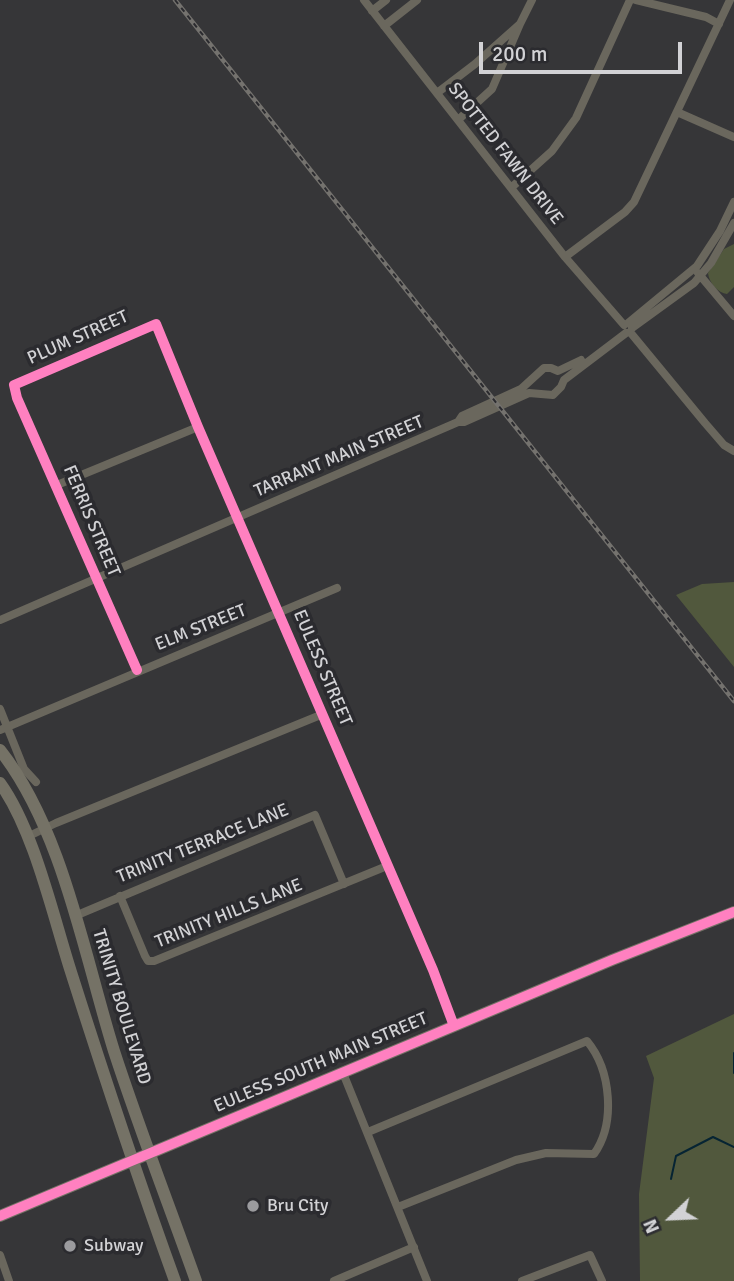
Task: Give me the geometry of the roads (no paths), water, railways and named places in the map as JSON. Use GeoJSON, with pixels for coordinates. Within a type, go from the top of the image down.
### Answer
{"type":"FeatureCollection","features":[{"type":"Feature","properties":{"kind":"main road","name":"TRINITY BOULEVARD"},"geometry":{"type":"LineString","coordinates":[[0,750],[24,787],[64,874],[114,1052],[196,1281]]}},
{"type":"Feature","properties":{"kind":"main road","name":"TRINITY BOULEVARD"},"geometry":{"type":"LineString","coordinates":[[0,783],[27,837],[175,1281]]}},
{"type":"Feature","properties":{"kind":"main road","name":"EULESS SOUTH MAIN STREET"},"geometry":{"type":"LineString","coordinates":[[0,1216],[734,912]]}},
{"type":"Feature","properties":{"kind":"street","name":"SPOTTED FAWN DRIVE"},"geometry":{"type":"LineString","coordinates":[[364,0],[565,257],[724,445],[734,451]]}},
{"type":"Feature","properties":{"kind":"street"},"geometry":{"type":"LineString","coordinates":[[372,11],[386,0]]}},
{"type":"Feature","properties":{"kind":"street"},"geometry":{"type":"LineString","coordinates":[[384,26],[417,0]]}},
{"type":"Feature","properties":{"kind":"street"},"geometry":{"type":"LineString","coordinates":[[458,120],[492,89],[533,0]]}},
{"type":"Feature","properties":{"kind":"street"},"geometry":{"type":"LineString","coordinates":[[512,187],[552,151],[576,118],[630,0]]}},
{"type":"Feature","properties":{"kind":"street"},"geometry":{"type":"LineString","coordinates":[[636,0],[706,18],[719,24]]}},
{"type":"Feature","properties":{"kind":"street"},"geometry":{"type":"LineString","coordinates":[[565,257],[625,212],[634,202],[730,0]]}},
{"type":"Feature","properties":{"kind":"street"},"geometry":{"type":"LineString","coordinates":[[437,93],[520,24]]}},
{"type":"Feature","properties":{"kind":"street"},"geometry":{"type":"LineString","coordinates":[[677,112],[734,137]]}},
{"type":"Feature","properties":{"kind":"street"},"geometry":{"type":"LineString","coordinates":[[497,404],[527,386],[544,368],[558,371],[575,365],[685,290],[734,202]]}},
{"type":"Feature","properties":{"kind":"street"},"geometry":{"type":"LineString","coordinates":[[697,272],[711,263],[734,223]]}},
{"type":"Feature","properties":{"kind":"street"},"geometry":{"type":"LineString","coordinates":[[697,272],[734,316]]}},
{"type":"Feature","properties":{"kind":"street","name":"PLUM STREET"},"geometry":{"type":"LineString","coordinates":[[14,385],[156,324]]}},
{"type":"Feature","properties":{"kind":"street","name":"EULESS STREET"},"geometry":{"type":"LineString","coordinates":[[156,324],[433,970],[454,1026]]}},
{"type":"Feature","properties":{"kind":"street"},"geometry":{"type":"LineString","coordinates":[[497,404],[529,393],[553,395],[564,380],[627,328]]}},
{"type":"Feature","properties":{"kind":"street"},"geometry":{"type":"LineString","coordinates":[[558,371],[564,380]]}},
{"type":"Feature","properties":{"kind":"street","name":"FERRIS STREET"},"geometry":{"type":"LineString","coordinates":[[14,385],[17,398],[137,670]]}},
{"type":"Feature","properties":{"kind":"street","name":"TARRANT MAIN STREET"},"geometry":{"type":"LineString","coordinates":[[0,620],[458,422],[461,416],[497,404]]}},
{"type":"Feature","properties":{"kind":"street"},"geometry":{"type":"LineString","coordinates":[[57,485],[198,427]]}},
{"type":"Feature","properties":{"kind":"street","name":"ELM STREET"},"geometry":{"type":"LineString","coordinates":[[4,728],[338,588]]}},
{"type":"Feature","properties":{"kind":"street"},"geometry":{"type":"LineString","coordinates":[[0,709],[4,728],[24,769],[36,782]]}},
{"type":"Feature","properties":{"kind":"street"},"geometry":{"type":"LineString","coordinates":[[27,837],[323,714]]}},
{"type":"Feature","properties":{"kind":"street","name":"TRINITY TERRACE LANE"},"geometry":{"type":"LineString","coordinates":[[75,916],[315,815],[344,884]]}},
{"type":"Feature","properties":{"kind":"street","name":"TRINITY HILLS LANE"},"geometry":{"type":"LineString","coordinates":[[120,895],[145,956],[148,961],[154,961],[387,866]]}},
{"type":"Feature","properties":{"kind":"street"},"geometry":{"type":"LineString","coordinates":[[368,1132],[587,1041],[598,1060],[608,1104],[603,1135],[594,1154],[546,1153],[516,1160],[398,1207]]}},
{"type":"Feature","properties":{"kind":"street"},"geometry":{"type":"LineString","coordinates":[[343,1073],[427,1281]]}},
{"type":"Feature","properties":{"kind":"street"},"geometry":{"type":"LineString","coordinates":[[339,1280],[414,1247]]}},
{"type":"Feature","properties":{"kind":"street"},"geometry":{"type":"LineString","coordinates":[[0,1255],[5,1276]]}},
{"type":"Feature","properties":{"kind":"street"},"geometry":{"type":"LineString","coordinates":[[522,1281],[590,1255],[602,1281]]}},
{"type":"Feature","properties":{"kind":"waterway"},"geometry":{"type":"LineString","coordinates":[[734,1053],[734,1073]]}},
{"type":"Feature","properties":{"kind":"waterway"},"geometry":{"type":"LineString","coordinates":[[671,1179],[676,1156],[713,1137],[734,1147]]}},
{"type":"Feature","properties":{"kind":"railway"},"geometry":{"type":"LineString","coordinates":[[175,0],[734,701]]}},
{"type":"Feature","properties":{"kind":"place","name":"Bru City"},"geometry":{"type":"Point","coordinates":[253,1206]}},
{"type":"Feature","properties":{"kind":"place","name":"Subway"},"geometry":{"type":"Point","coordinates":[70,1246]}}]}
